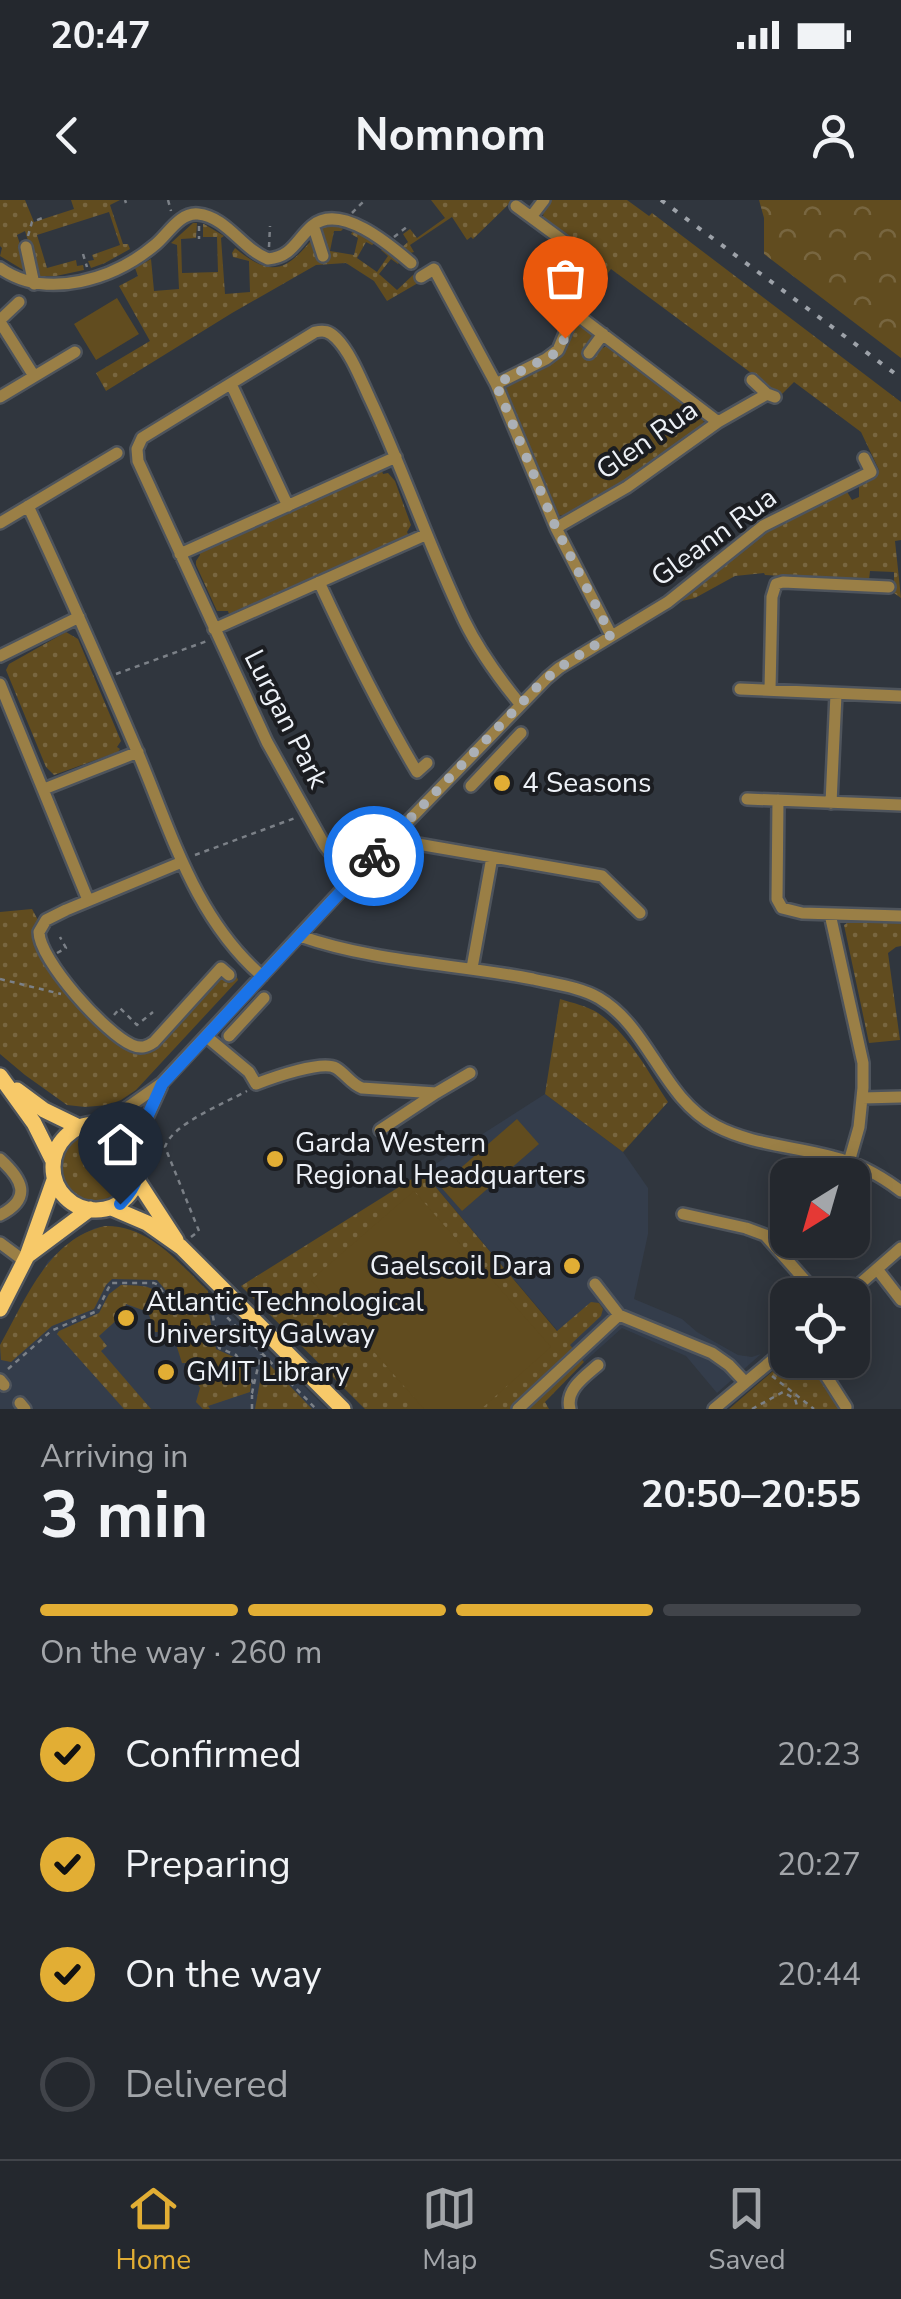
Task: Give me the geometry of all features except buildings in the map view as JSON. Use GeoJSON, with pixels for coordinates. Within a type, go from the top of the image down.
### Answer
{"type":"FeatureCollection","features":[{"type":"Feature","properties":{"kind":"main road"},"geometry":{"type":"LineString","coordinates":[[3,1079],[44,1110],[79,1127]]}},
{"type":"Feature","properties":{"kind":"main road"},"geometry":{"type":"LineString","coordinates":[[0,1309],[25,1258],[54,1180],[52,1159],[34,1123],[3,1079]]}},
{"type":"Feature","properties":{"kind":"main road"},"geometry":{"type":"LineString","coordinates":[[52,1159],[63,1139],[79,1127],[104,1124],[118,1130],[134,1146],[138,1180],[181,1247]]}},
{"type":"Feature","properties":{"kind":"main road"},"geometry":{"type":"LineString","coordinates":[[54,1180],[68,1198],[90,1210]]}},
{"type":"Feature","properties":{"kind":"main road"},"geometry":{"type":"LineString","coordinates":[[112,1208],[125,1199],[138,1180]]}},
{"type":"Feature","properties":{"kind":"main road"},"geometry":{"type":"LineString","coordinates":[[25,1258],[90,1210],[112,1208],[147,1223],[181,1247],[343,1409]]}},
{"type":"Feature","properties":{"kind":"street"},"geometry":{"type":"LineString","coordinates":[[531,217],[544,200]]}},
{"type":"Feature","properties":{"kind":"street"},"geometry":{"type":"LineString","coordinates":[[496,384],[558,350],[580,298],[597,272],[592,262],[516,206]]}},
{"type":"Feature","properties":{"kind":"street"},"geometry":{"type":"LineString","coordinates":[[0,268],[34,284],[90,278],[141,254],[191,214],[220,223],[268,259],[286,255],[320,221],[342,221],[386,242],[410,264]]}},
{"type":"Feature","properties":{"kind":"street"},"geometry":{"type":"LineString","coordinates":[[310,228],[315,230],[323,256]]}},
{"type":"Feature","properties":{"kind":"street"},"geometry":{"type":"LineString","coordinates":[[26,247],[34,284]]}},
{"type":"Feature","properties":{"kind":"street"},"geometry":{"type":"LineString","coordinates":[[421,277],[434,269],[496,384],[556,528],[611,635]]}},
{"type":"Feature","properties":{"kind":"street"},"geometry":{"type":"LineString","coordinates":[[19,302],[0,321],[34,376]]}},
{"type":"Feature","properties":{"kind":"street"},"geometry":{"type":"LineString","coordinates":[[580,317],[718,422]]}},
{"type":"Feature","properties":{"kind":"street","name":"Lurgan Park"},"geometry":{"type":"LineString","coordinates":[[351,880],[334,860],[266,742],[138,461],[137,448],[142,438],[315,332],[328,332],[341,344],[354,367],[396,457],[425,535],[480,648],[520,704]]}},
{"type":"Feature","properties":{"kind":"street"},"geometry":{"type":"LineString","coordinates":[[590,353],[604,334]]}},
{"type":"Feature","properties":{"kind":"street"},"geometry":{"type":"LineString","coordinates":[[0,397],[75,352]]}},
{"type":"Feature","properties":{"kind":"street","name":"Glen Rua"},"geometry":{"type":"LineString","coordinates":[[556,528],[627,487],[718,422],[771,396],[752,380]]}},
{"type":"Feature","properties":{"kind":"street"},"geometry":{"type":"LineString","coordinates":[[231,384],[288,506]]}},
{"type":"Feature","properties":{"kind":"street"},"geometry":{"type":"LineString","coordinates":[[180,554],[396,457]]}},
{"type":"Feature","properties":{"kind":"street"},"geometry":{"type":"LineString","coordinates":[[0,523],[116,458]]}},
{"type":"Feature","properties":{"kind":"street","name":"Gleann Rua"},"geometry":{"type":"LineString","coordinates":[[520,704],[559,668],[670,600],[763,526],[851,489],[871,472],[864,458]]}},
{"type":"Feature","properties":{"kind":"street"},"geometry":{"type":"LineString","coordinates":[[28,506],[138,752],[181,861],[218,929],[262,976]]}},
{"type":"Feature","properties":{"kind":"street","name":"Lurgan Park"},"geometry":{"type":"LineString","coordinates":[[216,633],[425,535]]}},
{"type":"Feature","properties":{"kind":"street"},"geometry":{"type":"LineString","coordinates":[[319,582],[372,695],[422,767]]}},
{"type":"Feature","properties":{"kind":"street"},"geometry":{"type":"LineString","coordinates":[[770,690],[772,592],[776,584],[886,582]]}},
{"type":"Feature","properties":{"kind":"street"},"geometry":{"type":"LineString","coordinates":[[0,656],[79,618]]}},
{"type":"Feature","properties":{"kind":"street"},"geometry":{"type":"LineString","coordinates":[[0,684],[88,900]]}},
{"type":"Feature","properties":{"kind":"street"},"geometry":{"type":"LineString","coordinates":[[740,689],[901,696]]}},
{"type":"Feature","properties":{"kind":"street"},"geometry":{"type":"LineString","coordinates":[[831,803],[836,694]]}},
{"type":"Feature","properties":{"kind":"street"},"geometry":{"type":"LineString","coordinates":[[104,1124],[162,1084],[520,704]]}},
{"type":"Feature","properties":{"kind":"street"},"geometry":{"type":"LineString","coordinates":[[471,786],[521,733]]}},
{"type":"Feature","properties":{"kind":"street"},"geometry":{"type":"LineString","coordinates":[[44,788],[138,752]]}},
{"type":"Feature","properties":{"kind":"street"},"geometry":{"type":"LineString","coordinates":[[472,754],[487,769]]}},
{"type":"Feature","properties":{"kind":"street"},"geometry":{"type":"LineString","coordinates":[[747,799],[901,806]]}},
{"type":"Feature","properties":{"kind":"street"},"geometry":{"type":"LineString","coordinates":[[778,800],[778,898],[782,908],[802,913],[901,916]]}},
{"type":"Feature","properties":{"kind":"street"},"geometry":{"type":"LineString","coordinates":[[412,844],[602,876],[640,914]]}},
{"type":"Feature","properties":{"kind":"street"},"geometry":{"type":"LineString","coordinates":[[472,968],[492,858]]}},
{"type":"Feature","properties":{"kind":"street"},"geometry":{"type":"LineString","coordinates":[[181,861],[47,919],[38,932],[42,949],[106,1026],[132,1046],[144,1047],[154,1042],[225,971]]}},
{"type":"Feature","properties":{"kind":"street"},"geometry":{"type":"LineString","coordinates":[[830,914],[864,1077],[859,1127],[850,1158]]}},
{"type":"Feature","properties":{"kind":"street"},"geometry":{"type":"LineString","coordinates":[[312,923],[327,942]]}},
{"type":"Feature","properties":{"kind":"street"},"geometry":{"type":"LineString","coordinates":[[300,936],[337,948],[472,968],[594,995],[620,1012],[680,1096],[713,1125],[751,1140],[831,1158]]}},
{"type":"Feature","properties":{"kind":"street"},"geometry":{"type":"LineString","coordinates":[[230,1036],[264,998]]}},
{"type":"Feature","properties":{"kind":"street"},"geometry":{"type":"LineString","coordinates":[[241,999],[253,1010]]}},
{"type":"Feature","properties":{"kind":"street"},"geometry":{"type":"LineString","coordinates":[[206,1037],[249,1072],[256,1084],[325,1065],[337,1068],[362,1088],[436,1093]]}},
{"type":"Feature","properties":{"kind":"street"},"geometry":{"type":"LineString","coordinates":[[380,1130],[470,1073]]}},
{"type":"Feature","properties":{"kind":"street"},"geometry":{"type":"LineString","coordinates":[[134,1146],[162,1084]]}},
{"type":"Feature","properties":{"kind":"street"},"geometry":{"type":"LineString","coordinates":[[862,1098],[901,1096]]}},
{"type":"Feature","properties":{"kind":"street"},"geometry":{"type":"LineString","coordinates":[[0,1159],[17,1175],[21,1190],[15,1204],[0,1215]]}},
{"type":"Feature","properties":{"kind":"street"},"geometry":{"type":"LineString","coordinates":[[870,1172],[901,1191]]}},
{"type":"Feature","properties":{"kind":"street"},"geometry":{"type":"LineString","coordinates":[[683,1214],[765,1235],[803,1278]]}},
{"type":"Feature","properties":{"kind":"street"},"geometry":{"type":"LineString","coordinates":[[0,1242],[25,1258]]}},
{"type":"Feature","properties":{"kind":"street"},"geometry":{"type":"LineString","coordinates":[[867,1278],[901,1248]]}},
{"type":"Feature","properties":{"kind":"street"},"geometry":{"type":"LineString","coordinates":[[878,1269],[901,1300]]}},
{"type":"Feature","properties":{"kind":"street"},"geometry":{"type":"LineString","coordinates":[[595,1284],[620,1315],[712,1352],[746,1382]]}},
{"type":"Feature","properties":{"kind":"street"},"geometry":{"type":"LineString","coordinates":[[518,1409],[620,1315]]}},
{"type":"Feature","properties":{"kind":"street"},"geometry":{"type":"LineString","coordinates":[[714,1409],[770,1361]]}},
{"type":"Feature","properties":{"kind":"street"},"geometry":{"type":"LineString","coordinates":[[570,1409],[568,1398],[574,1387],[598,1365]]}},
{"type":"Feature","properties":{"kind":"street"},"geometry":{"type":"LineString","coordinates":[[827,1378],[846,1407]]}},
{"type":"Feature","properties":{"kind":"path"},"geometry":{"type":"LineString","coordinates":[[26,247],[32,222],[46,217]]}},
{"type":"Feature","properties":{"kind":"path"},"geometry":{"type":"LineString","coordinates":[[386,242],[409,225]]}},
{"type":"Feature","properties":{"kind":"path"},"geometry":{"type":"LineString","coordinates":[[268,259],[270,226]]}},
{"type":"Feature","properties":{"kind":"path"},"geometry":{"type":"LineString","coordinates":[[83,254],[90,278]]}},
{"type":"Feature","properties":{"kind":"path"},"geometry":{"type":"LineString","coordinates":[[105,678],[216,633]]}},
{"type":"Feature","properties":{"kind":"path"},"geometry":{"type":"LineString","coordinates":[[181,861],[306,814]]}},
{"type":"Feature","properties":{"kind":"path"},"geometry":{"type":"LineString","coordinates":[[56,954],[66,948],[60,937]]}},
{"type":"Feature","properties":{"kind":"path"},"geometry":{"type":"LineString","coordinates":[[0,978],[64,995],[72,989]]}},
{"type":"Feature","properties":{"kind":"path"},"geometry":{"type":"LineString","coordinates":[[112,1018],[120,1008],[137,1025],[152,1012]]}},
{"type":"Feature","properties":{"kind":"path"},"geometry":{"type":"LineString","coordinates":[[181,1247],[199,1231],[165,1147],[168,1138],[256,1084]]}},
{"type":"Feature","properties":{"kind":"path"},"geometry":{"type":"LineString","coordinates":[[215,1280],[209,1295],[219,1348],[236,1355],[254,1384]]}},
{"type":"Feature","properties":{"kind":"path"},"geometry":{"type":"LineString","coordinates":[[1,1381],[51,1331],[97,1311],[114,1282],[156,1284],[173,1307],[221,1311],[316,1409]]}},
{"type":"Feature","properties":{"kind":"path"},"geometry":{"type":"LineString","coordinates":[[252,1409],[250,1394],[262,1352]]}},
{"type":"Feature","properties":{"kind":"path"},"geometry":{"type":"LineString","coordinates":[[762,1368],[814,1409]]}},
{"type":"Feature","properties":{"kind":"path"},"geometry":{"type":"LineString","coordinates":[[752,1409],[784,1392],[793,1395]]}},
{"type":"Feature","properties":{"kind":"path"},"geometry":{"type":"LineString","coordinates":[[793,1395],[798,1409]]}},
{"type":"Feature","properties":{"kind":"shaded area","name":"Gaelscoil Dara"},"geometry":{"type":"Polygon","coordinates":[[[545,1094],[623,1152],[648,1188],[648,1234],[634,1299],[682,1319],[738,1355],[761,1354],[717,1393],[686,1356],[622,1328],[584,1362],[423,1172],[545,1094]]]}},
{"type":"Feature","properties":{"kind":"shaded area","name":"Atlantic Technological University Galway"},"geometry":{"type":"Polygon","coordinates":[[[110,1226],[136,1232],[167,1252],[327,1409],[0,1409],[0,1345],[48,1261],[74,1239],[95,1228],[110,1226]]]}},
{"type":"Feature","properties":{"kind":"green space"},"geometry":{"type":"Polygon","coordinates":[[[0,200],[25,200],[34,222],[74,209],[71,200],[120,200],[110,205],[123,244],[130,249],[91,268],[88,261],[94,260],[92,255],[120,245],[109,212],[37,235],[47,268],[76,260],[84,270],[39,276],[25,231],[17,235],[30,274],[0,256],[0,200]]]}},
{"type":"Feature","properties":{"kind":"green space"},"geometry":{"type":"Polygon","coordinates":[[[431,200],[513,200],[473,239],[467,240],[452,217],[410,245],[414,252],[407,254],[401,248],[408,242],[403,234],[410,229],[417,238],[445,218],[431,200]]]}},
{"type":"Feature","properties":{"kind":"green space"},"geometry":{"type":"Polygon","coordinates":[[[550,200],[627,200],[649,216],[652,213],[901,402],[901,540],[895,541],[901,598],[894,593],[894,572],[870,571],[867,581],[764,573],[735,576],[682,601],[564,673],[685,593],[765,528],[846,490],[852,500],[859,497],[859,482],[879,470],[861,432],[794,382],[781,395],[611,269],[588,299],[578,322],[592,336],[585,353],[591,359],[607,346],[703,417],[704,424],[625,482],[571,514],[557,516],[506,388],[552,362],[564,350],[587,294],[603,272],[599,261],[543,217],[550,200]]]}},
{"type":"Feature","properties":{"kind":"green space"},"geometry":{"type":"Polygon","coordinates":[[[759,200],[901,200],[901,358],[764,254],[764,218],[759,200]]]}},
{"type":"Feature","properties":{"kind":"green space"},"geometry":{"type":"Polygon","coordinates":[[[197,223],[196,238],[181,239],[182,273],[218,272],[217,237],[203,237],[204,224],[224,236],[221,238],[225,294],[250,292],[249,261],[233,257],[235,248],[259,264],[278,267],[295,258],[314,237],[324,261],[328,259],[320,229],[326,226],[343,229],[334,231],[330,251],[354,255],[358,238],[351,234],[353,231],[375,243],[366,242],[357,258],[377,272],[388,256],[381,250],[400,262],[391,259],[379,274],[397,290],[413,275],[418,283],[387,301],[374,281],[346,263],[316,265],[106,391],[96,373],[150,341],[119,286],[138,276],[135,268],[151,259],[154,291],[179,289],[177,245],[171,243],[197,223]]]}},
{"type":"Feature","properties":{"kind":"green space"},"geometry":{"type":"Polygon","coordinates":[[[117,298],[139,334],[96,360],[74,324],[117,298]]]}},
{"type":"Feature","properties":{"kind":"green space"},"geometry":{"type":"Polygon","coordinates":[[[382,471],[395,481],[411,525],[409,536],[229,614],[217,611],[196,565],[199,552],[382,471]]]}},
{"type":"Feature","properties":{"kind":"green space"},"geometry":{"type":"Polygon","coordinates":[[[66,632],[78,639],[121,741],[118,752],[54,775],[46,767],[6,670],[9,664],[66,632]]]}},
{"type":"Feature","properties":{"kind":"green space"},"geometry":{"type":"Polygon","coordinates":[[[32,909],[38,920],[34,942],[49,969],[93,1021],[134,1052],[157,1047],[221,976],[227,981],[235,972],[238,980],[136,1090],[108,1105],[67,1105],[0,1054],[0,912],[32,909]]]}},
{"type":"Feature","properties":{"kind":"green space"},"geometry":{"type":"Polygon","coordinates":[[[852,920],[901,923],[901,946],[888,953],[900,1040],[869,1043],[844,925],[852,920]]]}},
{"type":"Feature","properties":{"kind":"green space"},"geometry":{"type":"Polygon","coordinates":[[[560,999],[589,1008],[609,1022],[637,1054],[668,1102],[623,1152],[545,1094],[560,999]]]}},
{"type":"Feature","properties":{"kind":"green space"},"geometry":{"type":"Polygon","coordinates":[[[517,1119],[539,1144],[462,1211],[440,1186],[517,1119]]]}},
{"type":"Feature","properties":{"kind":"green space"},"geometry":{"type":"Polygon","coordinates":[[[94,1133],[107,1135],[118,1143],[126,1154],[126,1180],[118,1191],[107,1199],[94,1201],[81,1199],[70,1191],[62,1180],[60,1167],[62,1154],[70,1143],[81,1135],[94,1133]]]}},
{"type":"Feature","properties":{"kind":"green space"},"geometry":{"type":"Polygon","coordinates":[[[423,1172],[557,1331],[591,1302],[599,1303],[603,1309],[601,1316],[570,1345],[584,1362],[545,1402],[549,1409],[365,1409],[241,1286],[423,1172]]]}},
{"type":"Feature","properties":{"kind":"green space"},"geometry":{"type":"Polygon","coordinates":[[[414,1191],[551,1347],[481,1409],[424,1409],[311,1280],[414,1191]]]}},
{"type":"Feature","properties":{"kind":"green space"},"geometry":{"type":"Polygon","coordinates":[[[105,1226],[136,1232],[162,1248],[208,1291],[209,1307],[178,1302],[157,1280],[112,1279],[94,1309],[52,1326],[11,1362],[1,1360],[0,1345],[41,1273],[68,1244],[105,1226]]]}},
{"type":"Feature","properties":{"kind":"green space"},"geometry":{"type":"Polygon","coordinates":[[[121,1285],[149,1288],[175,1312],[209,1314],[216,1349],[236,1358],[251,1384],[250,1392],[203,1409],[196,1402],[200,1388],[186,1363],[182,1363],[176,1344],[155,1332],[148,1312],[126,1304],[124,1320],[120,1317],[99,1336],[107,1346],[101,1351],[151,1409],[124,1409],[57,1334],[99,1313],[109,1294],[121,1285]]]}},
{"type":"Feature","properties":{"kind":"green space"},"geometry":{"type":"Polygon","coordinates":[[[264,1359],[312,1409],[255,1409],[264,1359]]]}},
{"type":"Feature","properties":{"kind":"green space"},"geometry":{"type":"Polygon","coordinates":[[[770,1374],[770,1378],[820,1378],[839,1409],[729,1409],[770,1374]]]}},
{"type":"Feature","properties":{"kind":"railway"},"geometry":{"type":"LineString","coordinates":[[661,200],[901,378]]}},
{"type":"Feature","properties":{"kind":"way so far"},"geometry":{"type":"LineString","coordinates":[[374,856],[539,685],[611,635],[556,528],[496,384],[554,354],[565,338]]}},
{"type":"Feature","properties":{"kind":"place","name":"4 Seasons"},"geometry":{"type":"Point","coordinates":[502,783]}},
{"type":"Feature","properties":{"kind":"place","name":"Garda Western Regional Headquarters"},"geometry":{"type":"Point","coordinates":[275,1159]}},
{"type":"Feature","properties":{"kind":"place","name":"Gaelscoil Dara"},"geometry":{"type":"Point","coordinates":[572,1266]}},
{"type":"Feature","properties":{"kind":"place","name":"Atlantic Technological University Galway"},"geometry":{"type":"Point","coordinates":[126,1318]}},
{"type":"Feature","properties":{"kind":"place","name":"GMIT Library"},"geometry":{"type":"Point","coordinates":[166,1372]}},
{"type":"Feature","properties":{"kind":"route"},"geometry":{"type":"LineString","coordinates":[[120,1204],[138,1180],[134,1146],[162,1084],[374,856]]}}]}
